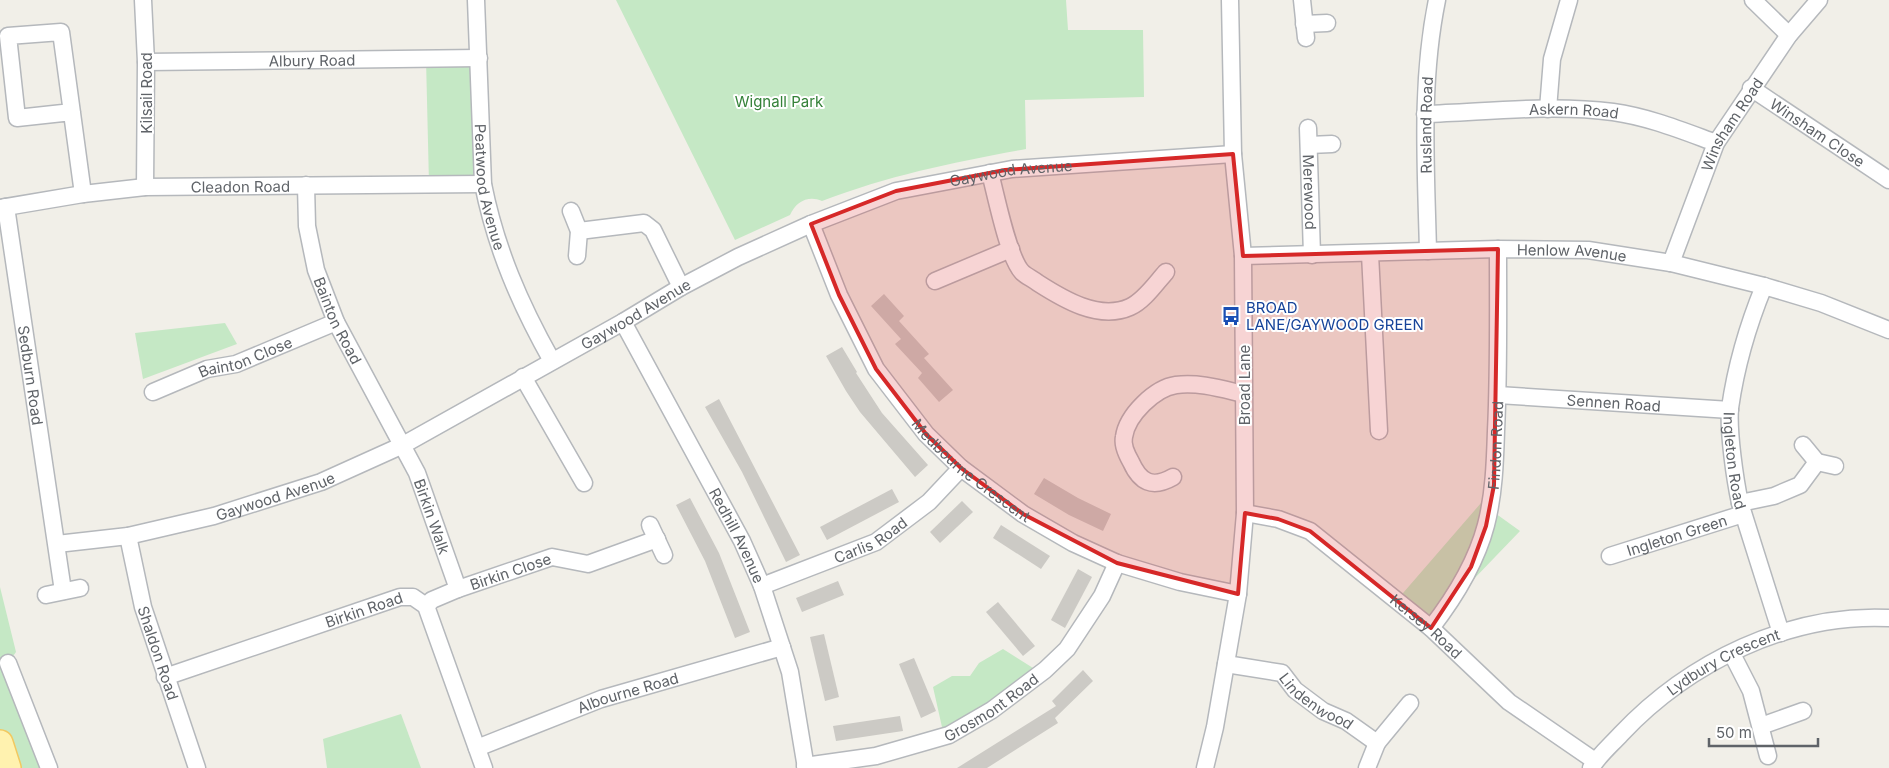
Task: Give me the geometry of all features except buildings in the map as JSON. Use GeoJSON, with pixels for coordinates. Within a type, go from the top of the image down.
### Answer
{"type":"FeatureCollection","features":[{"type":"Feature","properties":{"kind":"main road"},"geometry":{"type":"LineString","coordinates":[[0,743],[8,768]]}},
{"type":"Feature","properties":{"kind":"street","name":"Kilsail Road"},"geometry":{"type":"LineString","coordinates":[[143,0],[146,62],[145,187]]}},
{"type":"Feature","properties":{"kind":"street","name":"Peatwood Avenue"},"geometry":{"type":"LineString","coordinates":[[476,0],[483,184],[501,254],[525,314],[552,361]]}},
{"type":"Feature","properties":{"kind":"street","name":"Broad Lane"},"geometry":{"type":"LineString","coordinates":[[1205,768],[1238,594],[1245,513],[1243,256],[1233,154],[1230,0]]}},
{"type":"Feature","properties":{"kind":"street"},"geometry":{"type":"LineString","coordinates":[[1302,0],[1305,31],[1327,23]]}},
{"type":"Feature","properties":{"kind":"street","name":"Rusland Road"},"geometry":{"type":"LineString","coordinates":[[1428,251],[1424,91],[1436,0]]}},
{"type":"Feature","properties":{"kind":"street"},"geometry":{"type":"LineString","coordinates":[[1548,109],[1552,59],[1569,0]]}},
{"type":"Feature","properties":{"kind":"street"},"geometry":{"type":"LineString","coordinates":[[1753,0],[1789,35]]}},
{"type":"Feature","properties":{"kind":"street","name":"Winsham Road"},"geometry":{"type":"LineString","coordinates":[[1671,263],[1716,143],[1751,88],[1789,35],[1819,0]]}},
{"type":"Feature","properties":{"kind":"street"},"geometry":{"type":"LineString","coordinates":[[72,112],[17,118],[8,36],[61,32],[72,112],[83,194]]}},
{"type":"Feature","properties":{"kind":"street","name":"Albury Road"},"geometry":{"type":"LineString","coordinates":[[146,62],[479,58]]}},
{"type":"Feature","properties":{"kind":"street","name":"Winsham Close"},"geometry":{"type":"LineString","coordinates":[[1751,88],[1887,178]]}},
{"type":"Feature","properties":{"kind":"street","name":"Askern Road"},"geometry":{"type":"LineString","coordinates":[[1425,114],[1548,109],[1614,112],[1671,126],[1716,143]]}},
{"type":"Feature","properties":{"kind":"street","name":"Merewood"},"geometry":{"type":"LineString","coordinates":[[1308,128],[1312,256]]}},
{"type":"Feature","properties":{"kind":"street"},"geometry":{"type":"LineString","coordinates":[[1309,145],[1332,144]]}},
{"type":"Feature","properties":{"kind":"street","name":"Gaywood Avenue"},"geometry":{"type":"LineString","coordinates":[[57,544],[128,536],[214,516],[321,482],[403,445],[623,322],[681,287],[811,224],[896,191],[1012,169],[1233,154]]}},
{"type":"Feature","properties":{"kind":"street"},"geometry":{"type":"LineString","coordinates":[[990,173],[1011,249],[1021,272],[1062,299],[1078,306],[1105,311],[1131,307],[1166,272]]}},
{"type":"Feature","properties":{"kind":"street","name":"Cleadon Road"},"geometry":{"type":"LineString","coordinates":[[3,207],[83,194],[145,187],[483,184]]}},
{"type":"Feature","properties":{"kind":"street","name":"Bainton Road"},"geometry":{"type":"LineString","coordinates":[[306,185],[307,226],[316,270],[336,322],[403,445]]}},
{"type":"Feature","properties":{"kind":"street","name":"Sedburn Road"},"geometry":{"type":"LineString","coordinates":[[3,207],[63,591]]}},
{"type":"Feature","properties":{"kind":"street"},"geometry":{"type":"LineString","coordinates":[[571,211],[579,232],[577,256]]}},
{"type":"Feature","properties":{"kind":"street"},"geometry":{"type":"LineString","coordinates":[[579,232],[644,223],[653,230],[681,287]]}},
{"type":"Feature","properties":{"kind":"street","name":"Medbourne Crescent"},"geometry":{"type":"LineString","coordinates":[[811,224],[839,295],[876,369],[926,434],[960,468],[1023,514],[1073,543],[1117,563],[1180,582],[1238,594]]}},
{"type":"Feature","properties":{"kind":"street"},"geometry":{"type":"LineString","coordinates":[[935,281],[1011,249]]}},
{"type":"Feature","properties":{"kind":"street","name":"Henlow Avenue"},"geometry":{"type":"LineString","coordinates":[[1243,256],[1312,256],[1498,249],[1588,250],[1671,263],[1764,286],[1821,303],[1889,330]]}},
{"type":"Feature","properties":{"kind":"street","name":"Findon Road"},"geometry":{"type":"LineString","coordinates":[[1431,628],[1453,600],[1471,567],[1486,526],[1494,485],[1498,395],[1498,249]]}},
{"type":"Feature","properties":{"kind":"street"},"geometry":{"type":"LineString","coordinates":[[1370,254],[1379,431]]}},
{"type":"Feature","properties":{"kind":"street","name":"Ingleton Road"},"geometry":{"type":"LineString","coordinates":[[1764,286],[1740,359],[1730,410],[1736,482],[1742,509],[1780,633]]}},
{"type":"Feature","properties":{"kind":"street","name":"Bainton Close"},"geometry":{"type":"LineString","coordinates":[[153,392],[207,370],[236,364],[336,322]]}},
{"type":"Feature","properties":{"kind":"street","name":"Redhill Avenue"},"geometry":{"type":"LineString","coordinates":[[623,322],[742,541],[762,586],[790,672],[805,767]]}},
{"type":"Feature","properties":{"kind":"street"},"geometry":{"type":"LineString","coordinates":[[523,377],[584,483]]}},
{"type":"Feature","properties":{"kind":"street"},"geometry":{"type":"LineString","coordinates":[[1173,477],[1162,484],[1147,482],[1137,475],[1126,454],[1123,437],[1130,421],[1152,396],[1174,385],[1207,386],[1244,394]]}},
{"type":"Feature","properties":{"kind":"street","name":"Sennen Road"},"geometry":{"type":"LineString","coordinates":[[1498,395],[1730,410]]}},
{"type":"Feature","properties":{"kind":"street","name":"Birkin Walk"},"geometry":{"type":"LineString","coordinates":[[403,445],[417,473],[458,589]]}},
{"type":"Feature","properties":{"kind":"street"},"geometry":{"type":"LineString","coordinates":[[1803,445],[1817,462],[1835,466]]}},
{"type":"Feature","properties":{"kind":"street","name":"Ingleton Green"},"geometry":{"type":"LineString","coordinates":[[1610,556],[1742,509],[1800,485],[1817,462]]}},
{"type":"Feature","properties":{"kind":"street","name":"Carlis Road"},"geometry":{"type":"LineString","coordinates":[[762,586],[876,542],[929,502],[960,468]]}},
{"type":"Feature","properties":{"kind":"street","name":"Kersey Road"},"geometry":{"type":"LineString","coordinates":[[1245,513],[1278,519],[1310,531],[1431,628],[1509,702],[1593,765]]}},
{"type":"Feature","properties":{"kind":"street","name":"Birkin Close"},"geometry":{"type":"LineString","coordinates":[[426,606],[432,600],[458,589],[552,557],[588,564],[653,532],[664,555]]}},
{"type":"Feature","properties":{"kind":"street","name":"Shaldon Road"},"geometry":{"type":"LineString","coordinates":[[128,536],[143,607],[197,768]]}},
{"type":"Feature","properties":{"kind":"street","name":"Grosmont Road"},"geometry":{"type":"LineString","coordinates":[[805,767],[876,756],[944,736],[992,710],[1045,670],[1067,648],[1102,596],[1117,563]]}},
{"type":"Feature","properties":{"kind":"street"},"geometry":{"type":"LineString","coordinates":[[46,595],[80,588]]}},
{"type":"Feature","properties":{"kind":"street","name":"Birkin Road"},"geometry":{"type":"LineString","coordinates":[[165,677],[400,597],[413,597],[426,606],[484,768]]}},
{"type":"Feature","properties":{"kind":"street","name":"Lydbury Crescent"},"geometry":{"type":"LineString","coordinates":[[1593,765],[1637,717],[1691,674],[1780,633],[1825,622],[1889,618]]}},
{"type":"Feature","properties":{"kind":"street","name":"Albourne Road"},"geometry":{"type":"LineString","coordinates":[[477,748],[601,699],[782,647]]}},
{"type":"Feature","properties":{"kind":"street"},"geometry":{"type":"LineString","coordinates":[[1732,654],[1751,691],[1761,726],[1763,744],[1768,756]]}},
{"type":"Feature","properties":{"kind":"street"},"geometry":{"type":"LineString","coordinates":[[8,663],[49,768]]}},
{"type":"Feature","properties":{"kind":"street","name":"Lindenwood"},"geometry":{"type":"LineString","coordinates":[[1226,664],[1282,673],[1294,690],[1323,711],[1346,721],[1377,743]]}},
{"type":"Feature","properties":{"kind":"street"},"geometry":{"type":"LineString","coordinates":[[1367,768],[1377,743],[1410,703]]}},
{"type":"Feature","properties":{"kind":"street"},"geometry":{"type":"LineString","coordinates":[[1761,726],[1803,711]]}},
{"type":"Feature","properties":{"kind":"highlighted area"},"geometry":{"type":"Polygon","coordinates":[[[1233,154],[1243,256],[1498,249],[1494,485],[1486,526],[1471,567],[1431,628],[1310,531],[1278,519],[1245,513],[1238,594],[1117,563],[1023,514],[961,468],[926,434],[876,369],[839,295],[811,224],[896,191],[1005,170],[1233,154]]]}},
{"type":"Feature","properties":{"kind":"green space","name":"Wignall Park"},"geometry":{"type":"Polygon","coordinates":[[[616,0],[1066,0],[1068,30],[1143,30],[1144,97],[1025,100],[1026,149],[923,170],[822,201],[817,199],[803,200],[790,215],[735,240],[616,0]]]}},
{"type":"Feature","properties":{"kind":"green space"},"geometry":{"type":"Polygon","coordinates":[[[479,58],[483,184],[429,184],[426,59],[479,58]]]}},
{"type":"Feature","properties":{"kind":"green space"},"geometry":{"type":"Polygon","coordinates":[[[225,323],[237,344],[143,379],[135,333],[225,323]]]}},
{"type":"Feature","properties":{"kind":"green space"},"geometry":{"type":"Polygon","coordinates":[[[1481,503],[1520,531],[1445,609],[1431,628],[1397,600],[1481,503]]]}},
{"type":"Feature","properties":{"kind":"green space"},"geometry":{"type":"Polygon","coordinates":[[[0,587],[16,652],[8,663],[49,768],[9,768],[0,742],[0,587]]]}},
{"type":"Feature","properties":{"kind":"green space"},"geometry":{"type":"Polygon","coordinates":[[[1003,649],[1041,673],[944,736],[933,687],[952,676],[970,676],[979,663],[1003,649]]]}},
{"type":"Feature","properties":{"kind":"green space"},"geometry":{"type":"Polygon","coordinates":[[[401,714],[421,768],[327,768],[323,739],[401,714]]]}},
{"type":"Feature","properties":{"kind":"place","name":"BROAD LANE/GAYWOOD GREEN"},"geometry":{"type":"Point","coordinates":[1231,316]}}]}
